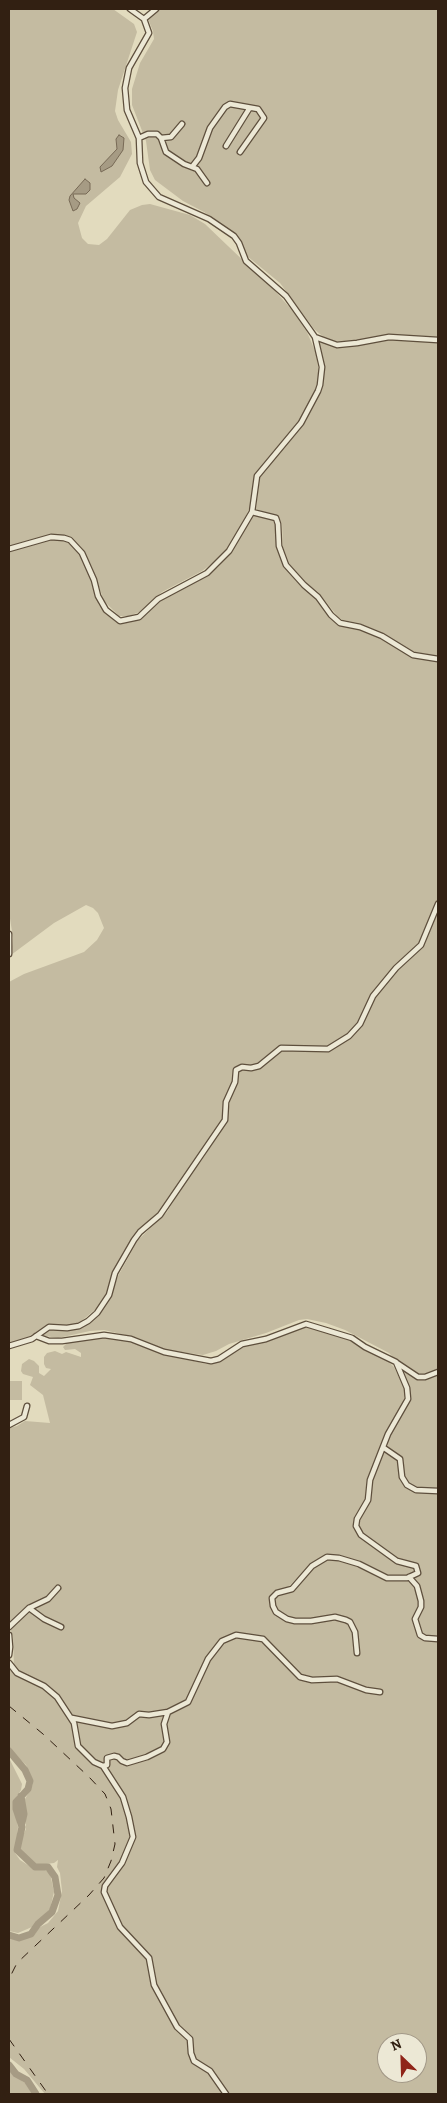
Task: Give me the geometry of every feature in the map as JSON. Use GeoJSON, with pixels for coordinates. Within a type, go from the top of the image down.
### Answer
{"type":"FeatureCollection","features":[{"type":"Feature","properties":{"kind":"street"},"geometry":{"type":"LineString","coordinates":[[9,549],[51,537],[70,540],[82,553],[94,580],[101,603],[114,618],[126,621],[139,617],[158,599],[207,573],[220,562],[238,538],[252,512],[257,476],[301,423],[318,391],[322,367],[316,337],[305,319],[283,292],[246,261],[234,236],[209,219],[169,203],[151,189],[142,173],[139,138],[127,110],[125,88],[129,68],[149,36],[149,30],[144,19],[130,9]]}},
{"type":"Feature","properties":{"kind":"street"},"geometry":{"type":"LineString","coordinates":[[144,19],[156,9]]}},
{"type":"Feature","properties":{"kind":"street"},"geometry":{"type":"LineString","coordinates":[[192,167],[199,158],[210,128],[225,107],[234,104],[249,109],[258,109],[264,118],[240,152]]}},
{"type":"Feature","properties":{"kind":"street"},"geometry":{"type":"LineString","coordinates":[[226,146],[249,109]]}},
{"type":"Feature","properties":{"kind":"street"},"geometry":{"type":"LineString","coordinates":[[161,138],[171,137],[182,124]]}},
{"type":"Feature","properties":{"kind":"street"},"geometry":{"type":"LineString","coordinates":[[139,138],[153,133],[157,134],[161,138],[166,152],[177,161],[201,172],[207,183]]}},
{"type":"Feature","properties":{"kind":"street"},"geometry":{"type":"LineString","coordinates":[[316,337],[337,345],[389,338],[438,340]]}},
{"type":"Feature","properties":{"kind":"street"},"geometry":{"type":"LineString","coordinates":[[252,512],[276,518],[279,546],[286,566],[318,597],[340,623],[360,627],[382,636],[413,655],[438,660]]}},
{"type":"Feature","properties":{"kind":"street"},"geometry":{"type":"LineString","coordinates":[[9,1346],[26,1341],[49,1327],[67,1328],[84,1324],[103,1305],[111,1291],[115,1273],[134,1240],[140,1232],[160,1215],[225,1120],[226,1102],[235,1082],[236,1070],[242,1067],[251,1068],[259,1066],[281,1048],[328,1049],[350,1036],[360,1024],[373,996],[396,968],[421,945],[438,904]]}},
{"type":"Feature","properties":{"kind":"street"},"geometry":{"type":"LineString","coordinates":[[9,934],[9,954]]}},
{"type":"Feature","properties":{"kind":"street"},"geometry":{"type":"LineString","coordinates":[[36,1336],[49,1341],[62,1341],[104,1335],[131,1339],[164,1352],[211,1361],[219,1359],[242,1344],[266,1339],[306,1324],[352,1338],[396,1362],[418,1377],[425,1377],[438,1372]]}},
{"type":"Feature","properties":{"kind":"street"},"geometry":{"type":"LineString","coordinates":[[357,1654],[355,1632],[350,1622],[341,1618],[302,1622],[287,1619],[274,1608],[272,1603],[273,1596],[292,1589],[307,1570],[326,1557],[339,1558],[359,1564],[384,1577],[409,1578],[418,1572],[416,1566],[397,1561],[361,1535],[356,1526],[357,1519],[368,1500],[370,1480],[391,1428],[408,1397],[407,1388],[396,1362]]}},
{"type":"Feature","properties":{"kind":"street"},"geometry":{"type":"LineString","coordinates":[[9,1425],[24,1416],[27,1406]]}},
{"type":"Feature","properties":{"kind":"street"},"geometry":{"type":"LineString","coordinates":[[384,1448],[400,1459],[402,1477],[407,1485],[416,1490],[438,1491]]}},
{"type":"Feature","properties":{"kind":"street"},"geometry":{"type":"LineString","coordinates":[[409,1578],[415,1584],[421,1601],[415,1619],[420,1635],[425,1638],[438,1639]]}},
{"type":"Feature","properties":{"kind":"street"},"geometry":{"type":"LineString","coordinates":[[9,1627],[29,1608],[48,1599],[58,1588]]}},
{"type":"Feature","properties":{"kind":"street"},"geometry":{"type":"LineString","coordinates":[[29,1608],[44,1619],[61,1627]]}},
{"type":"Feature","properties":{"kind":"street"},"geometry":{"type":"LineString","coordinates":[[72,1718],[112,1726],[128,1723],[139,1714],[149,1715],[168,1712],[188,1702],[208,1659],[222,1641],[236,1635],[263,1639],[300,1677],[312,1680],[337,1679],[366,1690],[380,1692]]}},
{"type":"Feature","properties":{"kind":"street"},"geometry":{"type":"LineString","coordinates":[[9,1636],[9,1655]]}},
{"type":"Feature","properties":{"kind":"street"},"geometry":{"type":"LineString","coordinates":[[9,1663],[18,1673],[51,1691],[72,1718],[78,1746],[94,1762],[103,1766],[122,1798],[129,1817],[133,1837],[122,1864],[105,1886],[104,1892],[120,1927],[149,1958],[158,1992],[177,2028],[190,2039],[191,2053],[194,2061],[210,2071],[226,2094]]}},
{"type":"Feature","properties":{"kind":"street"},"geometry":{"type":"LineString","coordinates":[[103,1766],[107,1764],[106,1759],[114,1756],[118,1757],[122,1762],[127,1762],[147,1758],[163,1748],[167,1742],[164,1728],[168,1712]]}},
{"type":"Feature","properties":{"kind":"shaded area"},"geometry":{"type":"Polygon","coordinates":[[[9,9],[113,9],[134,24],[137,32],[118,90],[115,111],[131,142],[132,154],[120,177],[86,206],[78,223],[82,238],[88,244],[99,245],[107,239],[130,210],[142,205],[150,204],[190,215],[205,224],[275,291],[292,310],[307,332],[316,353],[319,373],[317,388],[298,423],[255,474],[250,506],[234,541],[218,559],[202,571],[162,592],[142,611],[129,616],[119,616],[104,601],[92,567],[82,548],[72,537],[52,535],[9,547],[9,9]]]}},
{"type":"Feature","properties":{"kind":"shaded area"},"geometry":{"type":"Polygon","coordinates":[[[160,9],[438,9],[438,338],[387,336],[342,343],[326,339],[314,329],[280,283],[247,256],[241,242],[234,233],[204,212],[183,201],[155,180],[150,170],[146,141],[132,105],[132,89],[140,63],[154,39],[148,19],[160,9]]]}},
{"type":"Feature","properties":{"kind":"shaded area"},"geometry":{"type":"Polygon","coordinates":[[[119,135],[124,138],[123,150],[112,166],[101,172],[100,167],[117,149],[116,139],[119,135]]]}},
{"type":"Feature","properties":{"kind":"shaded area"},"geometry":{"type":"Polygon","coordinates":[[[85,179],[90,183],[90,190],[86,194],[73,194],[74,198],[80,203],[77,209],[73,211],[69,200],[70,196],[85,179]]]}},
{"type":"Feature","properties":{"kind":"shaded area"},"geometry":{"type":"Polygon","coordinates":[[[394,339],[438,342],[438,656],[415,652],[405,648],[379,631],[338,617],[318,592],[306,583],[290,565],[283,547],[282,524],[278,516],[256,509],[260,477],[306,421],[323,386],[324,368],[319,341],[345,347],[394,339]]]}},
{"type":"Feature","properties":{"kind":"shaded area"},"geometry":{"type":"Polygon","coordinates":[[[253,514],[273,518],[276,522],[278,551],[284,566],[296,581],[317,598],[338,624],[366,631],[409,655],[438,662],[438,897],[435,909],[421,942],[372,996],[359,1024],[350,1034],[327,1048],[278,1048],[263,1062],[255,1066],[240,1066],[233,1070],[232,1083],[223,1102],[220,1123],[161,1209],[134,1235],[113,1272],[109,1290],[97,1308],[79,1323],[65,1326],[46,1326],[31,1337],[9,1343],[9,982],[24,974],[84,952],[97,940],[104,928],[98,913],[86,905],[54,923],[11,955],[13,938],[9,912],[9,551],[51,539],[67,541],[76,547],[81,555],[99,605],[116,622],[128,623],[139,619],[161,600],[218,567],[231,552],[253,514]]]}},
{"type":"Feature","properties":{"kind":"shaded area"},"geometry":{"type":"Polygon","coordinates":[[[438,911],[438,2094],[45,2094],[24,2069],[9,2057],[9,1936],[15,1940],[20,1940],[35,1934],[38,1928],[48,1923],[58,1911],[62,1891],[60,1873],[57,1867],[58,1860],[54,1863],[38,1865],[31,1862],[19,1851],[19,1844],[26,1829],[25,1799],[33,1782],[26,1765],[9,1749],[9,1670],[13,1672],[14,1667],[13,1637],[9,1625],[9,1428],[25,1421],[50,1423],[43,1395],[30,1385],[33,1377],[23,1374],[21,1371],[22,1364],[29,1359],[34,1361],[39,1366],[39,1373],[44,1376],[51,1369],[46,1368],[44,1364],[44,1357],[47,1353],[55,1351],[62,1354],[66,1352],[81,1357],[81,1353],[75,1349],[65,1350],[63,1347],[68,1342],[98,1336],[131,1341],[170,1355],[206,1364],[217,1362],[245,1346],[304,1325],[353,1340],[360,1347],[387,1360],[394,1367],[404,1388],[405,1395],[389,1427],[368,1479],[366,1497],[354,1517],[353,1528],[358,1536],[386,1556],[400,1565],[414,1567],[416,1571],[409,1576],[394,1577],[351,1559],[329,1554],[316,1560],[288,1587],[272,1595],[288,1592],[318,1563],[326,1559],[335,1559],[362,1567],[375,1576],[387,1581],[409,1580],[418,1576],[420,1570],[416,1563],[399,1560],[360,1531],[358,1525],[370,1501],[372,1481],[391,1432],[410,1400],[409,1390],[398,1362],[389,1353],[345,1330],[307,1319],[229,1344],[203,1355],[166,1350],[138,1338],[104,1330],[58,1338],[39,1335],[48,1329],[74,1329],[99,1313],[110,1298],[118,1276],[138,1240],[167,1212],[185,1182],[224,1126],[230,1101],[238,1081],[238,1071],[243,1069],[257,1070],[284,1050],[328,1052],[354,1035],[382,988],[399,968],[425,944],[438,911]]]}},
{"type":"Feature","properties":{"kind":"shaded area"},"geometry":{"type":"Polygon","coordinates":[[[9,1381],[22,1381],[22,1400],[9,1400],[9,1381]]]}},
{"type":"Feature","properties":{"kind":"shaded area"},"geometry":{"type":"Polygon","coordinates":[[[9,1758],[22,1784],[21,1790],[13,1802],[18,1827],[15,1853],[20,1860],[34,1869],[45,1870],[50,1873],[54,1892],[50,1909],[32,1927],[18,1933],[9,1931],[9,1758]]]}},
{"type":"Feature","properties":{"kind":"shaded area"},"geometry":{"type":"Polygon","coordinates":[[[9,2069],[25,2083],[32,2094],[9,2094],[9,2069]]]}},
{"type":"Feature","properties":{"kind":"waterway"},"geometry":{"type":"LineString","coordinates":[[9,1751],[25,1770],[30,1781],[28,1789],[16,1802],[16,1809],[22,1827],[17,1850],[35,1867],[48,1867],[55,1877],[58,1895],[52,1912],[38,1924],[31,1934],[19,1938],[9,1935]]}},
{"type":"Feature","properties":{"kind":"waterway"},"geometry":{"type":"LineString","coordinates":[[21,1796],[24,1814],[22,1823]]}},
{"type":"Feature","properties":{"kind":"waterway"},"geometry":{"type":"LineString","coordinates":[[9,2065],[16,2074],[27,2080],[36,2094]]}},
{"type":"Feature","properties":{"kind":"railway"},"geometry":{"type":"LineString","coordinates":[[9,1706],[43,1734],[105,1794],[111,1809],[115,1844],[104,1878],[89,1895],[17,1963],[9,1979]]}},
{"type":"Feature","properties":{"kind":"railway"},"geometry":{"type":"LineString","coordinates":[[9,2039],[48,2094]]}}]}
